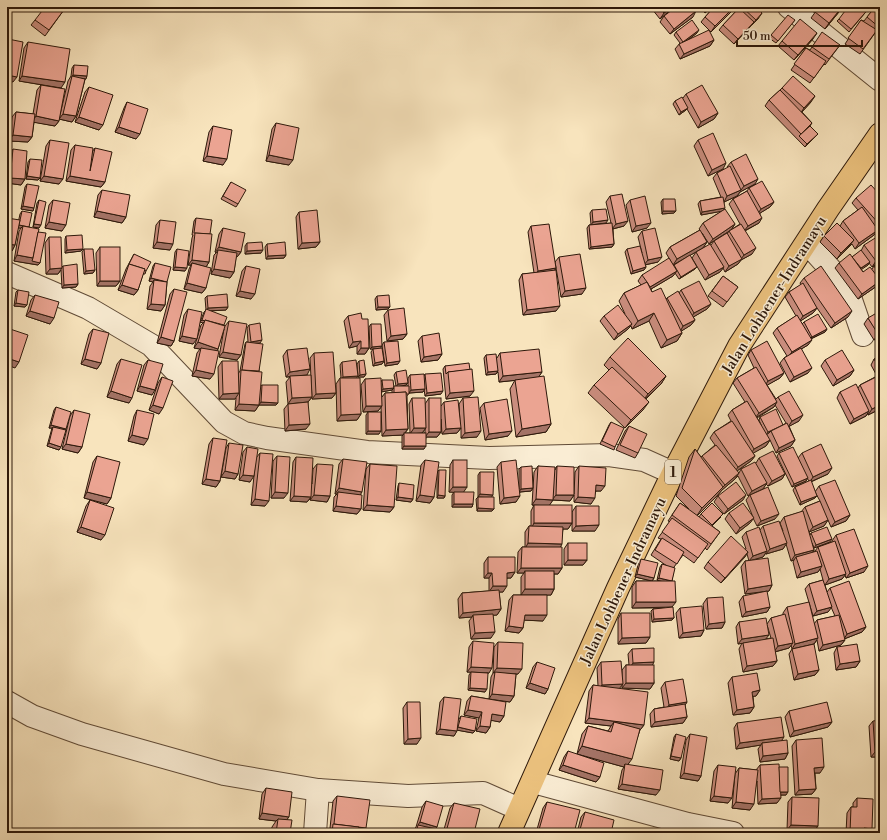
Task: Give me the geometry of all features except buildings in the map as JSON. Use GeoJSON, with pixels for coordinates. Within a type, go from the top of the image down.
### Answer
{"type":"FeatureCollection","features":[{"type":"Feature","properties":{"kind":"highway","name":"Jalan Lohbener-Indramayu"},"geometry":{"type":"LineString","coordinates":[[509,833],[506,803],[532,782],[618,588],[660,467],[880,134]]}},
{"type":"Feature","properties":{"kind":"street"},"geometry":{"type":"LineString","coordinates":[[789,7],[880,80]]}},
{"type":"Feature","properties":{"kind":"street"},"geometry":{"type":"LineString","coordinates":[[807,243],[833,272],[851,300],[863,335]]}},
{"type":"Feature","properties":{"kind":"street"},"geometry":{"type":"LineString","coordinates":[[7,273],[88,308],[151,345],[224,422],[244,433],[267,438],[367,452],[489,458],[554,458],[595,454],[660,467]]}},
{"type":"Feature","properties":{"kind":"street"},"geometry":{"type":"LineString","coordinates":[[7,702],[32,716],[82,734],[224,774],[318,790],[408,796],[476,793],[506,803]]}},
{"type":"Feature","properties":{"kind":"street"},"geometry":{"type":"LineString","coordinates":[[532,782],[688,824],[733,833]]}},
{"type":"Feature","properties":{"kind":"street"},"geometry":{"type":"LineString","coordinates":[[315,833],[318,790]]}}]}
